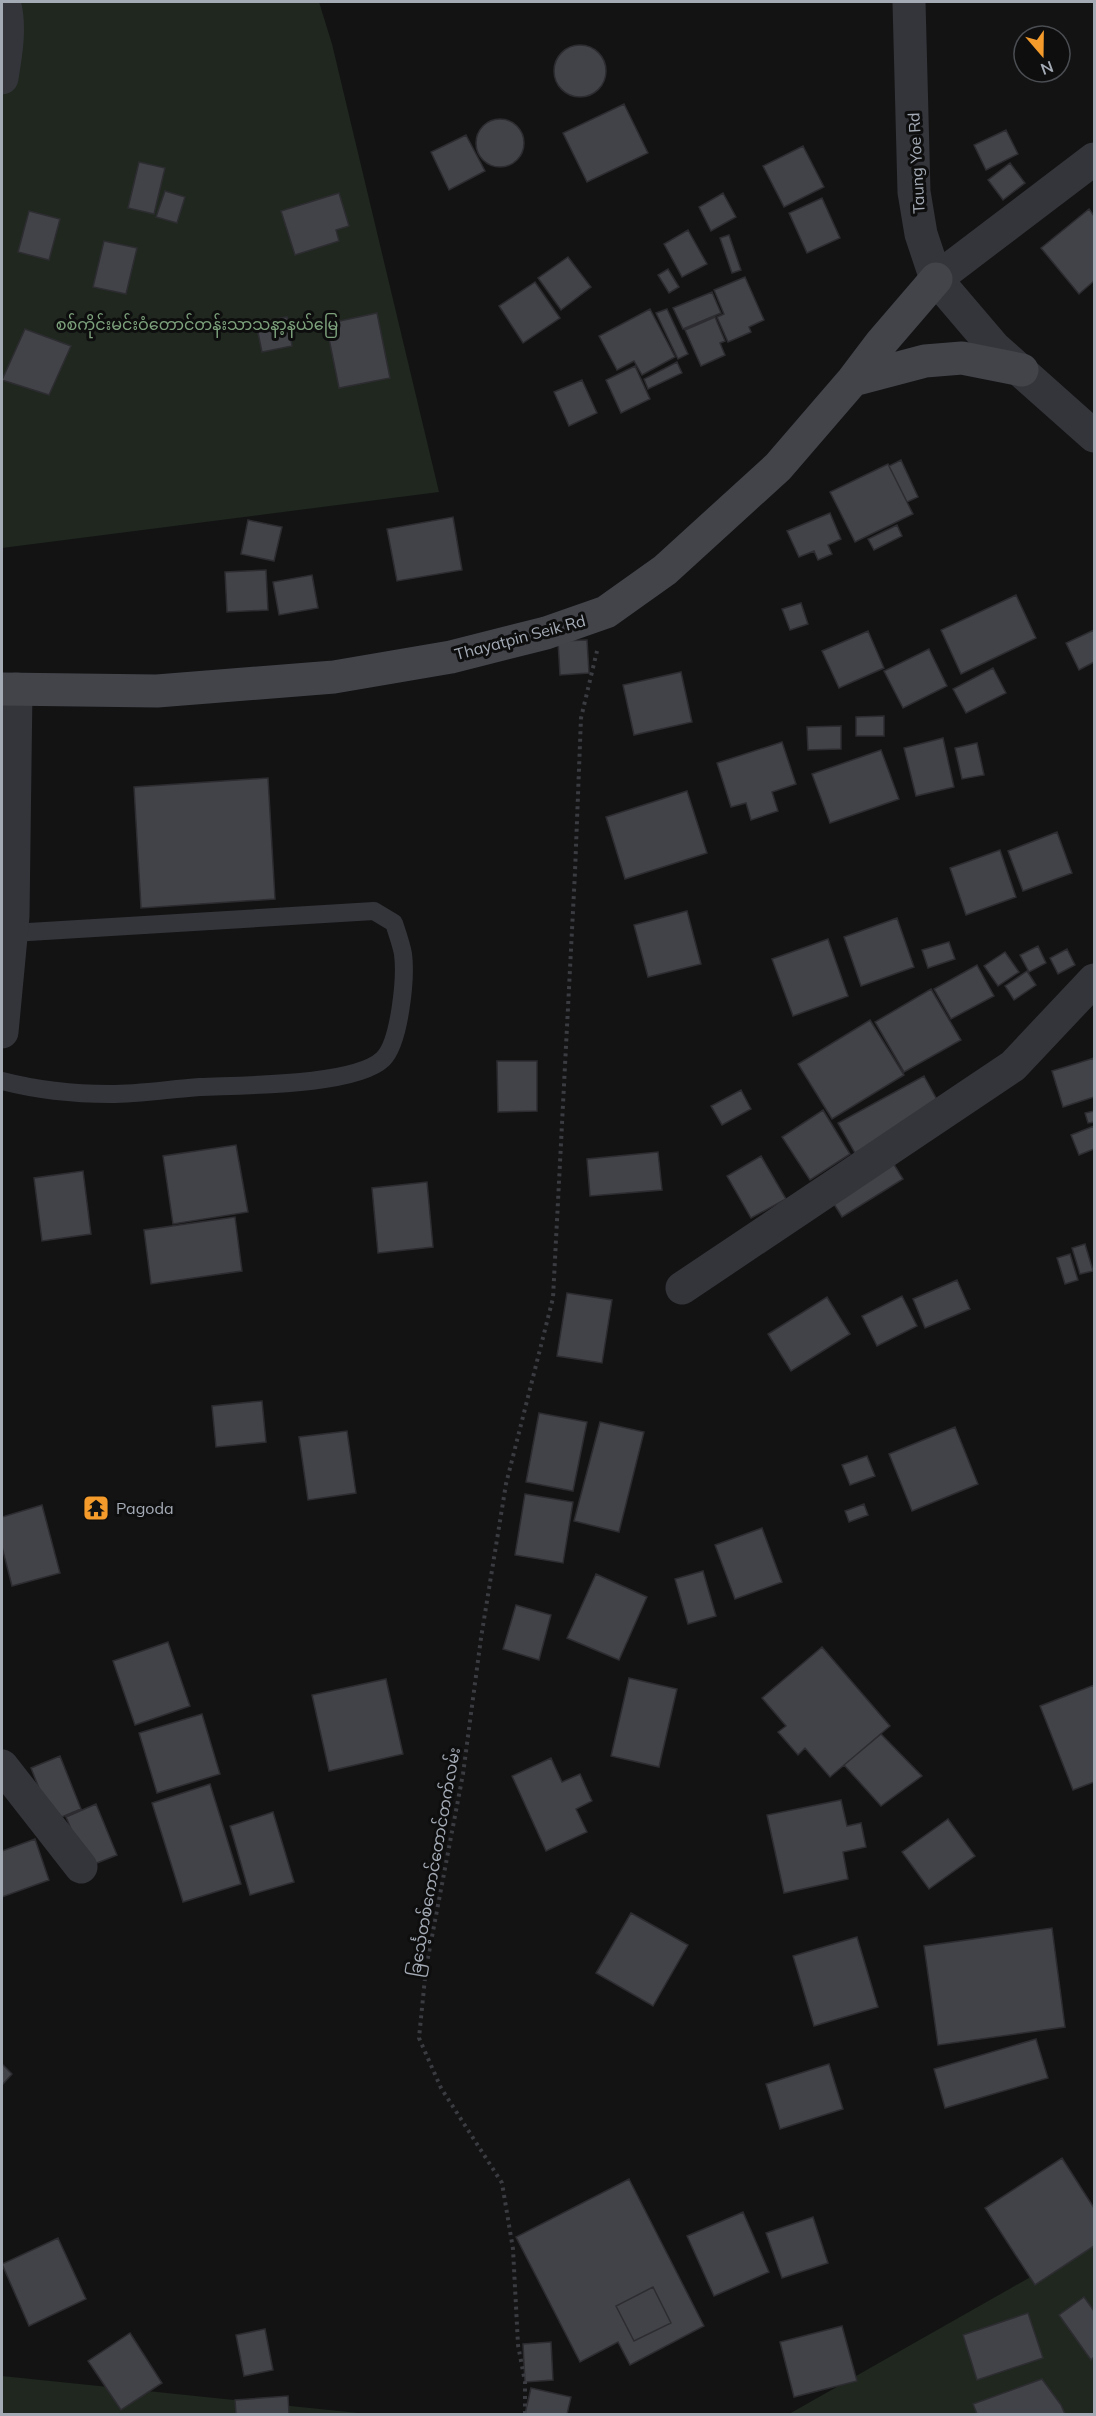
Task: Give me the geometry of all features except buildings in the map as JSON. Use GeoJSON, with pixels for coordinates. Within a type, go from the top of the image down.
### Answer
{"type":"FeatureCollection","features":[{"type":"Feature","properties":{"kind":"street"},"geometry":{"type":"LineString","coordinates":[[2,78],[6,54],[7,10],[4,2]]}},
{"type":"Feature","properties":{"kind":"street","name":"Taung Yoe Rd"},"geometry":{"type":"LineString","coordinates":[[909,2],[914,192],[921,234],[936,279],[994,347],[1023,370],[1095,436]]}},
{"type":"Feature","properties":{"kind":"street"},"geometry":{"type":"LineString","coordinates":[[936,279],[1095,159]]}},
{"type":"Feature","properties":{"kind":"street","name":"Thayatpin Seik Rd"},"geometry":{"type":"LineString","coordinates":[[9,689],[157,691],[334,677],[451,657],[546,633],[606,612],[665,570],[778,467],[936,279]]}},
{"type":"Feature","properties":{"kind":"street"},"geometry":{"type":"LineString","coordinates":[[853,380],[925,362],[962,358],[1023,370]]}},
{"type":"Feature","properties":{"kind":"street"},"geometry":{"type":"LineString","coordinates":[[2,1032],[12,933],[9,689]]}},
{"type":"Feature","properties":{"kind":"street"},"geometry":{"type":"LineString","coordinates":[[682,1287],[1013,1066],[1095,981]]}},
{"type":"Feature","properties":{"kind":"street"},"geometry":{"type":"LineString","coordinates":[[2,1766],[81,1867]]}},
{"type":"Feature","properties":{"kind":"lane"},"geometry":{"type":"LineString","coordinates":[[2,1081],[33,1089],[110,1094],[300,1082],[343,1076],[383,1059],[395,1039],[401,999],[403,954],[394,923],[374,910],[12,933]]}},
{"type":"Feature","properties":{"kind":"path","name":"ခြင်္သေ့တစ်ကောင်တောင်တက်လမ်း"},"geometry":{"type":"LineString","coordinates":[[525,2415],[525,2382],[518,2345],[513,2249],[502,2183],[441,2088],[419,2038],[426,1968],[463,1774],[481,1638],[506,1484],[553,1298],[581,718],[606,612]]}},
{"type":"Feature","properties":{"kind":"green space","name":"စစ်ကိုင်းမင်းဝံတောင်တန်းသာသနာ့နယ်မြေ"},"geometry":{"type":"Polygon","coordinates":[[[2,2],[319,2],[332,44],[439,492],[2,548],[2,2]]]}},
{"type":"Feature","properties":{"kind":"green space"},"geometry":{"type":"Polygon","coordinates":[[[1094,2241],[1094,2414],[789,2414],[1094,2241]]]}},
{"type":"Feature","properties":{"kind":"green space"},"geometry":{"type":"Polygon","coordinates":[[[2,2376],[368,2414],[2,2414],[2,2376]]]}},
{"type":"Feature","properties":{"kind":"place","name":"Pagoda"},"geometry":{"type":"Point","coordinates":[96,1508]}}]}
